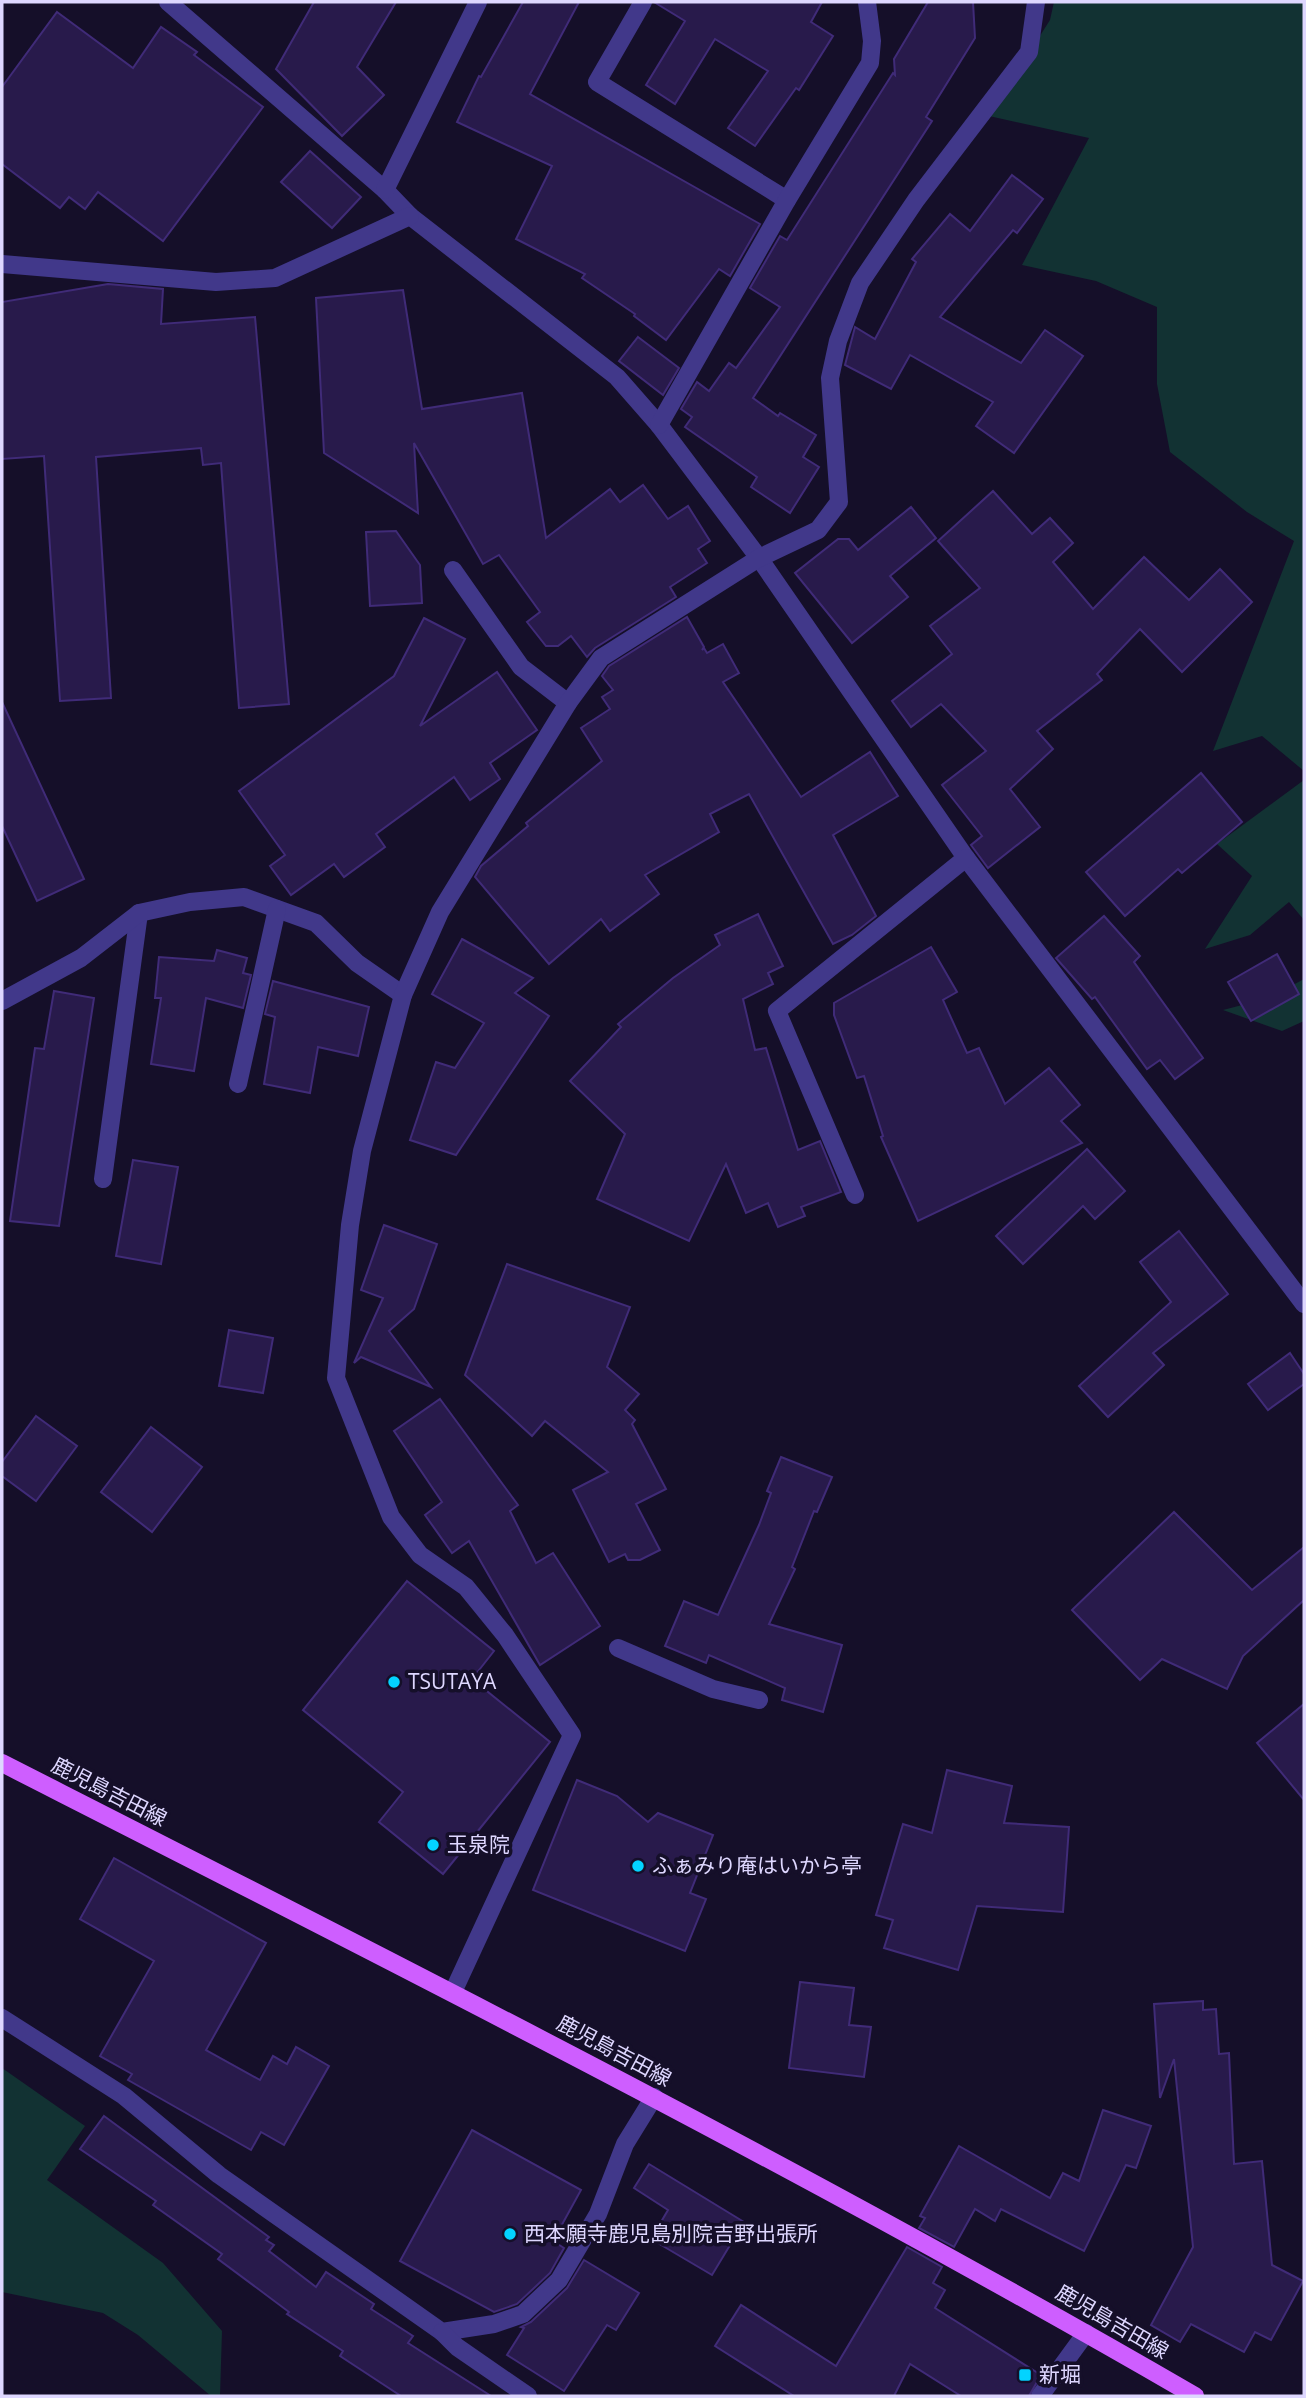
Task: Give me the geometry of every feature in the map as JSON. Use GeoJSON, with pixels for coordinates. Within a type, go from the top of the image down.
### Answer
{"type":"FeatureCollection","features":[{"type":"Feature","properties":{"kind":"main road","name":"鹿児島吉田線"},"geometry":{"type":"LineString","coordinates":[[2,1763],[654,2097],[1086,2333],[1195,2396]]}},
{"type":"Feature","properties":{"kind":"street"},"geometry":{"type":"LineString","coordinates":[[168,2],[386,190],[410,216],[617,377],[659,425],[759,558],[967,858],[1304,1304]]}},
{"type":"Feature","properties":{"kind":"street"},"geometry":{"type":"LineString","coordinates":[[386,190],[478,2]]}},
{"type":"Feature","properties":{"kind":"street"},"geometry":{"type":"LineString","coordinates":[[643,2],[597,82],[788,200]]}},
{"type":"Feature","properties":{"kind":"street"},"geometry":{"type":"LineString","coordinates":[[659,425],[870,63],[872,41],[867,2]]}},
{"type":"Feature","properties":{"kind":"street"},"geometry":{"type":"LineString","coordinates":[[453,1992],[572,1735],[505,1635],[466,1587],[420,1555],[391,1517],[336,1378],[350,1225],[362,1152],[403,995],[440,912],[568,703],[601,658],[759,558],[818,530],[839,502],[831,378],[838,341],[860,283],[916,200],[1029,52],[1036,2]]}},
{"type":"Feature","properties":{"kind":"street"},"geometry":{"type":"LineString","coordinates":[[2,264],[216,282],[275,278],[410,216]]}},
{"type":"Feature","properties":{"kind":"street"},"geometry":{"type":"LineString","coordinates":[[453,570],[521,667],[568,703]]}},
{"type":"Feature","properties":{"kind":"street"},"geometry":{"type":"LineString","coordinates":[[855,1195],[776,1011],[967,858]]}},
{"type":"Feature","properties":{"kind":"street"},"geometry":{"type":"LineString","coordinates":[[2,1001],[81,958],[139,914],[190,902],[244,897],[316,923],[358,963],[403,995]]}},
{"type":"Feature","properties":{"kind":"street"},"geometry":{"type":"LineString","coordinates":[[238,1084],[277,909]]}},
{"type":"Feature","properties":{"kind":"street"},"geometry":{"type":"LineString","coordinates":[[103,1179],[139,914]]}},
{"type":"Feature","properties":{"kind":"street"},"geometry":{"type":"LineString","coordinates":[[618,1648],[713,1689],[759,1700]]}},
{"type":"Feature","properties":{"kind":"street"},"geometry":{"type":"LineString","coordinates":[[2,2018],[124,2096],[219,2175],[528,2396]]}},
{"type":"Feature","properties":{"kind":"street"},"geometry":{"type":"LineString","coordinates":[[442,2332],[494,2324],[523,2314],[559,2280],[598,2214],[625,2144],[654,2097]]}},
{"type":"Feature","properties":{"kind":"street"},"geometry":{"type":"LineString","coordinates":[[1041,2396],[1086,2333]]}},
{"type":"Feature","properties":{"kind":"green space"},"geometry":{"type":"Polygon","coordinates":[[[1054,2],[1304,2],[1304,771],[1262,736],[1213,751],[1294,541],[1247,512],[1170,452],[1157,384],[1157,307],[1096,281],[1022,265],[1089,138],[989,116],[1050,20],[1054,2]]]}},
{"type":"Feature","properties":{"kind":"green space"},"geometry":{"type":"Polygon","coordinates":[[[1304,780],[1304,920],[1289,902],[1250,935],[1205,949],[1252,876],[1217,844],[1304,780]]]}},
{"type":"Feature","properties":{"kind":"green space"},"geometry":{"type":"Polygon","coordinates":[[[1304,979],[1304,1021],[1282,1031],[1223,1010],[1269,998],[1304,979]]]}},
{"type":"Feature","properties":{"kind":"green space"},"geometry":{"type":"Polygon","coordinates":[[[2,2068],[85,2126],[47,2180],[163,2263],[222,2331],[220,2396],[211,2396],[138,2335],[103,2313],[2,2292],[2,2068]]]}},
{"type":"Feature","properties":{"kind":"building"},"geometry":{"type":"Polygon","coordinates":[[[314,2],[396,2],[357,67],[384,95],[342,136],[276,69],[314,2]]]}},
{"type":"Feature","properties":{"kind":"building"},"geometry":{"type":"Polygon","coordinates":[[[523,2],[579,2],[530,94],[760,224],[730,276],[719,269],[666,340],[634,316],[635,314],[582,278],[585,274],[516,239],[552,166],[457,122],[479,76],[481,77],[523,2]]]}},
{"type":"Feature","properties":{"kind":"building"},"geometry":{"type":"Polygon","coordinates":[[[654,2],[822,2],[811,22],[833,36],[799,90],[796,88],[755,146],[728,128],[768,71],[715,39],[675,104],[646,85],[685,21],[654,2]]]}},
{"type":"Feature","properties":{"kind":"building"},"geometry":{"type":"Polygon","coordinates":[[[928,2],[973,2],[975,38],[926,117],[932,121],[753,398],[778,416],[780,413],[816,435],[803,457],[819,467],[790,513],[751,487],[757,477],[685,427],[692,417],[681,409],[697,382],[709,391],[729,363],[736,368],[780,307],[750,288],[780,236],[787,240],[893,73],[895,75],[894,59],[928,2]]]}},
{"type":"Feature","properties":{"kind":"building"},"geometry":{"type":"Polygon","coordinates":[[[57,12],[133,68],[161,27],[197,52],[194,55],[263,107],[163,241],[98,192],[85,209],[69,197],[60,208],[2,164],[2,87],[57,12]]]}},
{"type":"Feature","properties":{"kind":"building"},"geometry":{"type":"Polygon","coordinates":[[[310,151],[361,197],[332,228],[281,182],[310,151]]]}},
{"type":"Feature","properties":{"kind":"building"},"geometry":{"type":"Polygon","coordinates":[[[1012,175],[1043,199],[1017,233],[1013,230],[940,317],[1021,363],[1045,330],[1083,356],[1014,453],[976,426],[993,402],[910,355],[891,389],[845,365],[855,327],[875,339],[916,262],[912,259],[950,214],[970,231],[1012,175]]]}},
{"type":"Feature","properties":{"kind":"building"},"geometry":{"type":"Polygon","coordinates":[[[108,284],[163,289],[161,324],[255,317],[289,704],[239,708],[221,463],[203,465],[201,448],[96,457],[111,698],[60,701],[44,456],[2,459],[2,302],[108,284]]]}},
{"type":"Feature","properties":{"kind":"building"},"geometry":{"type":"Polygon","coordinates":[[[403,290],[422,409],[522,393],[546,538],[610,489],[620,502],[643,485],[668,519],[688,506],[710,541],[698,549],[707,563],[670,587],[676,597],[595,648],[587,657],[571,636],[558,646],[546,646],[527,622],[540,612],[499,555],[483,564],[414,443],[418,513],[324,453],[316,298],[403,290]]]}},
{"type":"Feature","properties":{"kind":"building"},"geometry":{"type":"Polygon","coordinates":[[[638,337],[679,368],[663,395],[619,361],[638,337]]]}},
{"type":"Feature","properties":{"kind":"building"},"geometry":{"type":"Polygon","coordinates":[[[993,491],[1032,534],[1050,518],[1073,543],[1053,562],[1093,609],[1144,557],[1189,600],[1220,569],[1252,602],[1182,672],[1140,629],[1097,674],[1102,680],[1037,731],[1053,749],[1010,789],[1040,827],[988,868],[971,845],[982,836],[942,785],[986,751],[941,704],[911,727],[892,701],[952,654],[930,626],[980,588],[938,541],[993,491]]]}},
{"type":"Feature","properties":{"kind":"building"},"geometry":{"type":"Polygon","coordinates":[[[911,507],[936,538],[890,576],[908,597],[852,643],[795,573],[838,539],[849,539],[858,550],[911,507]]]}},
{"type":"Feature","properties":{"kind":"building"},"geometry":{"type":"Polygon","coordinates":[[[396,531],[420,565],[422,603],[370,606],[366,532],[396,531]]]}},
{"type":"Feature","properties":{"kind":"building"},"geometry":{"type":"Polygon","coordinates":[[[687,617],[704,647],[702,650],[704,648],[707,653],[723,644],[739,673],[723,682],[801,797],[870,752],[898,796],[833,835],[876,916],[852,935],[833,944],[749,794],[710,814],[719,832],[645,875],[659,894],[610,931],[601,919],[549,964],[475,877],[481,866],[528,826],[526,823],[602,761],[581,728],[610,709],[602,697],[613,690],[602,676],[609,666],[687,617]]]}},
{"type":"Feature","properties":{"kind":"building"},"geometry":{"type":"Polygon","coordinates":[[[424,618],[465,639],[420,726],[497,672],[537,730],[490,763],[500,779],[470,800],[454,777],[376,834],[385,847],[344,877],[334,864],[291,895],[270,866],[285,855],[239,791],[394,676],[424,618]]]}},
{"type":"Feature","properties":{"kind":"building"},"geometry":{"type":"Polygon","coordinates":[[[2,702],[84,879],[37,901],[2,826],[2,702]]]}},
{"type":"Feature","properties":{"kind":"building"},"geometry":{"type":"Polygon","coordinates":[[[1201,773],[1242,822],[1182,873],[1178,869],[1125,916],[1086,872],[1201,773]]]}},
{"type":"Feature","properties":{"kind":"building"},"geometry":{"type":"Polygon","coordinates":[[[758,914],[783,966],[768,973],[773,984],[743,999],[755,1050],[766,1048],[798,1150],[820,1141],[841,1192],[801,1207],[805,1216],[778,1227],[768,1203],[746,1213],[726,1164],[689,1241],[597,1199],[625,1134],[570,1081],[621,1027],[618,1024],[673,978],[720,945],[715,935],[758,914]]]}},
{"type":"Feature","properties":{"kind":"building"},"geometry":{"type":"Polygon","coordinates":[[[1104,916],[1140,956],[1134,962],[1203,1058],[1175,1079],[1160,1060],[1147,1069],[1095,997],[1092,999],[1056,958],[1104,916]]]}},
{"type":"Feature","properties":{"kind":"building"},"geometry":{"type":"Polygon","coordinates":[[[462,939],[533,978],[515,993],[549,1016],[456,1155],[410,1140],[436,1062],[455,1068],[484,1023],[432,994],[462,939]]]}},
{"type":"Feature","properties":{"kind":"building"},"geometry":{"type":"Polygon","coordinates":[[[931,947],[957,992],[943,1000],[967,1053],[979,1048],[1005,1104],[1049,1068],[1080,1105],[1061,1121],[1082,1143],[918,1221],[881,1137],[883,1136],[864,1076],[857,1078],[834,1015],[834,1003],[931,947]]]}},
{"type":"Feature","properties":{"kind":"building"},"geometry":{"type":"Polygon","coordinates":[[[217,950],[247,958],[243,973],[251,975],[243,1008],[206,998],[194,1071],[151,1064],[161,998],[155,998],[159,957],[214,961],[217,950]]]}},
{"type":"Feature","properties":{"kind":"building"},"geometry":{"type":"Polygon","coordinates":[[[1277,954],[1299,994],[1251,1021],[1228,982],[1277,954]]]}},
{"type":"Feature","properties":{"kind":"building"},"geometry":{"type":"Polygon","coordinates":[[[273,981],[369,1007],[358,1056],[318,1047],[310,1093],[264,1084],[275,1017],[265,1014],[273,981]]]}},
{"type":"Feature","properties":{"kind":"building"},"geometry":{"type":"Polygon","coordinates":[[[54,991],[94,998],[59,1226],[10,1221],[35,1048],[44,1049],[54,991]]]}},
{"type":"Feature","properties":{"kind":"building"},"geometry":{"type":"Polygon","coordinates":[[[1087,1149],[1125,1191],[1095,1219],[1083,1206],[1023,1264],[996,1236],[1087,1149]]]}},
{"type":"Feature","properties":{"kind":"building"},"geometry":{"type":"Polygon","coordinates":[[[133,1160],[178,1167],[161,1264],[116,1256],[133,1160]]]}},
{"type":"Feature","properties":{"kind":"building"},"geometry":{"type":"Polygon","coordinates":[[[384,1225],[437,1244],[414,1309],[389,1331],[431,1387],[361,1357],[354,1363],[383,1298],[361,1290],[384,1225]]]}},
{"type":"Feature","properties":{"kind":"building"},"geometry":{"type":"Polygon","coordinates":[[[1179,1231],[1228,1294],[1153,1353],[1164,1365],[1108,1417],[1079,1386],[1171,1302],[1140,1262],[1179,1231]]]}},
{"type":"Feature","properties":{"kind":"building"},"geometry":{"type":"Polygon","coordinates":[[[507,1264],[630,1307],[607,1367],[639,1394],[625,1410],[635,1420],[632,1424],[666,1489],[636,1504],[660,1550],[640,1560],[628,1560],[625,1554],[609,1562],[573,1490],[608,1472],[545,1421],[532,1436],[465,1375],[507,1264]]]}},
{"type":"Feature","properties":{"kind":"building"},"geometry":{"type":"Polygon","coordinates":[[[229,1330],[273,1338],[263,1393],[219,1386],[229,1330]]]}},
{"type":"Feature","properties":{"kind":"building"},"geometry":{"type":"Polygon","coordinates":[[[1290,1353],[1304,1374],[1304,1384],[1268,1410],[1248,1384],[1290,1353]]]}},
{"type":"Feature","properties":{"kind":"building"},"geometry":{"type":"Polygon","coordinates":[[[440,1399],[518,1505],[510,1511],[536,1563],[553,1553],[600,1626],[540,1665],[469,1541],[452,1553],[425,1515],[442,1502],[394,1431],[440,1399]]]}},
{"type":"Feature","properties":{"kind":"building"},"geometry":{"type":"Polygon","coordinates":[[[36,1416],[77,1446],[36,1501],[2,1476],[2,1462],[36,1416]]]}},
{"type":"Feature","properties":{"kind":"building"},"geometry":{"type":"Polygon","coordinates":[[[151,1427],[202,1467],[152,1532],[101,1492],[151,1427]]]}},
{"type":"Feature","properties":{"kind":"building"},"geometry":{"type":"Polygon","coordinates":[[[781,1457],[832,1477],[817,1512],[814,1511],[792,1567],[795,1569],[769,1624],[842,1645],[823,1712],[782,1700],[785,1688],[709,1655],[706,1663],[665,1646],[684,1601],[718,1615],[759,1525],[771,1493],[767,1491],[781,1457]]]}},
{"type":"Feature","properties":{"kind":"building"},"geometry":{"type":"Polygon","coordinates":[[[1174,1512],[1252,1590],[1304,1547],[1304,1600],[1243,1656],[1227,1689],[1162,1659],[1140,1680],[1072,1610],[1174,1512]]]}},
{"type":"Feature","properties":{"kind":"building"},"geometry":{"type":"Polygon","coordinates":[[[407,1581],[494,1651],[472,1679],[550,1742],[443,1874],[379,1822],[403,1792],[303,1710],[407,1581]]]}},
{"type":"Feature","properties":{"kind":"building"},"geometry":{"type":"Polygon","coordinates":[[[1304,1704],[1304,1800],[1257,1743],[1304,1704]]]}},
{"type":"Feature","properties":{"kind":"building"},"geometry":{"type":"Polygon","coordinates":[[[947,1770],[1012,1786],[1004,1823],[1069,1827],[1063,1912],[977,1906],[958,1970],[884,1948],[893,1920],[876,1915],[903,1824],[932,1833],[947,1770]]]}},
{"type":"Feature","properties":{"kind":"building"},"geometry":{"type":"Polygon","coordinates":[[[577,1780],[617,1796],[648,1822],[658,1813],[713,1835],[690,1893],[706,1899],[685,1951],[533,1890],[577,1780]]]}},
{"type":"Feature","properties":{"kind":"building"},"geometry":{"type":"Polygon","coordinates":[[[114,1858],[266,1943],[206,2050],[260,2080],[273,2056],[287,2064],[296,2047],[329,2066],[284,2145],[261,2132],[251,2150],[128,2080],[132,2074],[100,2056],[154,1961],[80,1919],[114,1858]]]}},
{"type":"Feature","properties":{"kind":"building"},"geometry":{"type":"Polygon","coordinates":[[[800,1982],[854,1988],[849,2025],[871,2027],[864,2077],[789,2068],[800,1982]]]}},
{"type":"Feature","properties":{"kind":"building"},"geometry":{"type":"Polygon","coordinates":[[[1203,2001],[1203,2010],[1216,2009],[1219,2054],[1229,2053],[1234,2164],[1262,2161],[1272,2265],[1303,2281],[1271,2340],[1255,2332],[1244,2352],[1191,2324],[1180,2342],[1151,2325],[1193,2247],[1174,2059],[1160,2098],[1154,2004],[1203,2001]]]}},
{"type":"Feature","properties":{"kind":"building"},"geometry":{"type":"Polygon","coordinates":[[[1103,2110],[1151,2126],[1136,2168],[1126,2165],[1084,2251],[1001,2209],[995,2221],[975,2209],[954,2247],[919,2228],[925,2218],[920,2216],[959,2146],[1050,2198],[1063,2173],[1079,2181],[1103,2110]]]}},
{"type":"Feature","properties":{"kind":"building"},"geometry":{"type":"Polygon","coordinates":[[[104,2116],[269,2237],[266,2240],[274,2245],[269,2251],[316,2287],[326,2272],[374,2304],[371,2309],[413,2336],[408,2343],[491,2396],[401,2396],[340,2356],[343,2351],[287,2314],[289,2312],[218,2259],[222,2254],[153,2205],[156,2201],[80,2149],[104,2116]]]}},
{"type":"Feature","properties":{"kind":"building"},"geometry":{"type":"Polygon","coordinates":[[[472,2130],[581,2190],[553,2241],[564,2248],[550,2273],[517,2304],[494,2312],[400,2261],[472,2130]]]}},
{"type":"Feature","properties":{"kind":"building"},"geometry":{"type":"Polygon","coordinates":[[[649,2164],[744,2222],[712,2275],[651,2239],[668,2210],[634,2188],[649,2164]]]}},
{"type":"Feature","properties":{"kind":"building"},"geometry":{"type":"Polygon","coordinates":[[[907,2247],[942,2267],[933,2283],[945,2290],[935,2308],[1041,2375],[1029,2396],[961,2396],[910,2364],[894,2396],[794,2396],[715,2346],[741,2305],[836,2366],[907,2247]]]}},
{"type":"Feature","properties":{"kind":"building"},"geometry":{"type":"Polygon","coordinates":[[[584,2260],[639,2293],[616,2330],[607,2325],[564,2391],[507,2355],[524,2328],[521,2327],[531,2322],[567,2288],[584,2260]]]}},
{"type":"Feature","properties":{"kind":"place","name":"TSUTAYA"},"geometry":{"type":"Point","coordinates":[394,1682]}},
{"type":"Feature","properties":{"kind":"place","name":"玉泉院"},"geometry":{"type":"Point","coordinates":[433,1845]}},
{"type":"Feature","properties":{"kind":"place","name":"ふぁみり庵はいから亭"},"geometry":{"type":"Point","coordinates":[638,1866]}},
{"type":"Feature","properties":{"kind":"place","name":"西本願寺鹿児島別院吉野出張所"},"geometry":{"type":"Point","coordinates":[510,2234]}},
{"type":"Feature","properties":{"kind":"place","name":"新堀"},"geometry":{"type":"Point","coordinates":[1025,2375]}}]}
